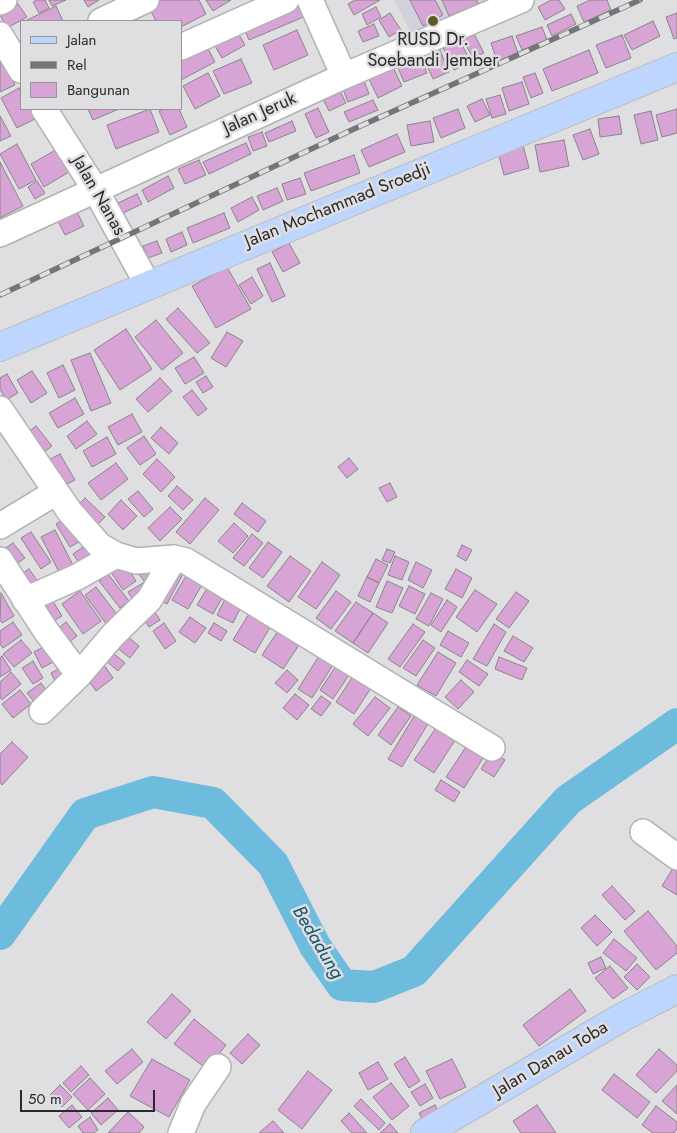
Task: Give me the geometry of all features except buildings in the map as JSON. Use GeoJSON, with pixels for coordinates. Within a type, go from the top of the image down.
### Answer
{"type":"FeatureCollection","features":[{"type":"Feature","properties":{"kind":"main road","name":"Jalan Mochammad Sroedji"},"geometry":{"type":"LineString","coordinates":[[0,347],[677,67]]}},
{"type":"Feature","properties":{"kind":"main road","name":"Jalan Danau Toba"},"geometry":{"type":"LineString","coordinates":[[425,1133],[619,1018],[677,989]]}},
{"type":"Feature","properties":{"kind":"street"},"geometry":{"type":"LineString","coordinates":[[0,2],[4,0]]}},
{"type":"Feature","properties":{"kind":"street"},"geometry":{"type":"LineString","coordinates":[[103,20],[146,0]]}},
{"type":"Feature","properties":{"kind":"street"},"geometry":{"type":"LineString","coordinates":[[182,47],[286,0]]}},
{"type":"Feature","properties":{"kind":"street"},"geometry":{"type":"LineString","coordinates":[[310,0],[344,76]]}},
{"type":"Feature","properties":{"kind":"street","name":"Jalan Jeruk"},"geometry":{"type":"LineString","coordinates":[[0,234],[344,76],[521,0]]}},
{"type":"Feature","properties":{"kind":"street","name":"Jalan Nanas"},"geometry":{"type":"LineString","coordinates":[[45,110],[95,189],[148,285]]}},
{"type":"Feature","properties":{"kind":"street"},"geometry":{"type":"LineString","coordinates":[[0,409],[56,492],[91,539],[116,555],[136,561],[174,558],[186,561],[492,748]]}},
{"type":"Feature","properties":{"kind":"street"},"geometry":{"type":"LineString","coordinates":[[0,526],[56,492]]}},
{"type":"Feature","properties":{"kind":"street"},"geometry":{"type":"LineString","coordinates":[[25,600],[77,577],[116,555]]}},
{"type":"Feature","properties":{"kind":"street"},"geometry":{"type":"LineString","coordinates":[[42,711],[78,675],[106,641],[149,600],[174,558]]}},
{"type":"Feature","properties":{"kind":"street"},"geometry":{"type":"LineString","coordinates":[[0,560],[25,600],[78,675]]}},
{"type":"Feature","properties":{"kind":"street"},"geometry":{"type":"LineString","coordinates":[[642,832],[677,857]]}},
{"type":"Feature","properties":{"kind":"street"},"geometry":{"type":"LineString","coordinates":[[181,1133],[193,1104],[218,1067]]}},
{"type":"Feature","properties":{"kind":"shaded area","name":"RUSD Dr. Soebandi Jember"},"geometry":{"type":"Polygon","coordinates":[[[394,0],[509,0],[415,41],[394,0]]]}},
{"type":"Feature","properties":{"kind":"waterway","name":"Bedadung"},"geometry":{"type":"LineString","coordinates":[[0,934],[85,814],[153,792],[213,803],[273,864],[315,946],[342,985],[374,987],[414,971],[568,800],[677,724]]}},
{"type":"Feature","properties":{"kind":"railway"},"geometry":{"type":"LineString","coordinates":[[0,295],[356,128],[640,0]]}},
{"type":"Feature","properties":{"kind":"place","name":"RUSD Dr. Soebandi Jember"},"geometry":{"type":"Point","coordinates":[433,21]}}]}
